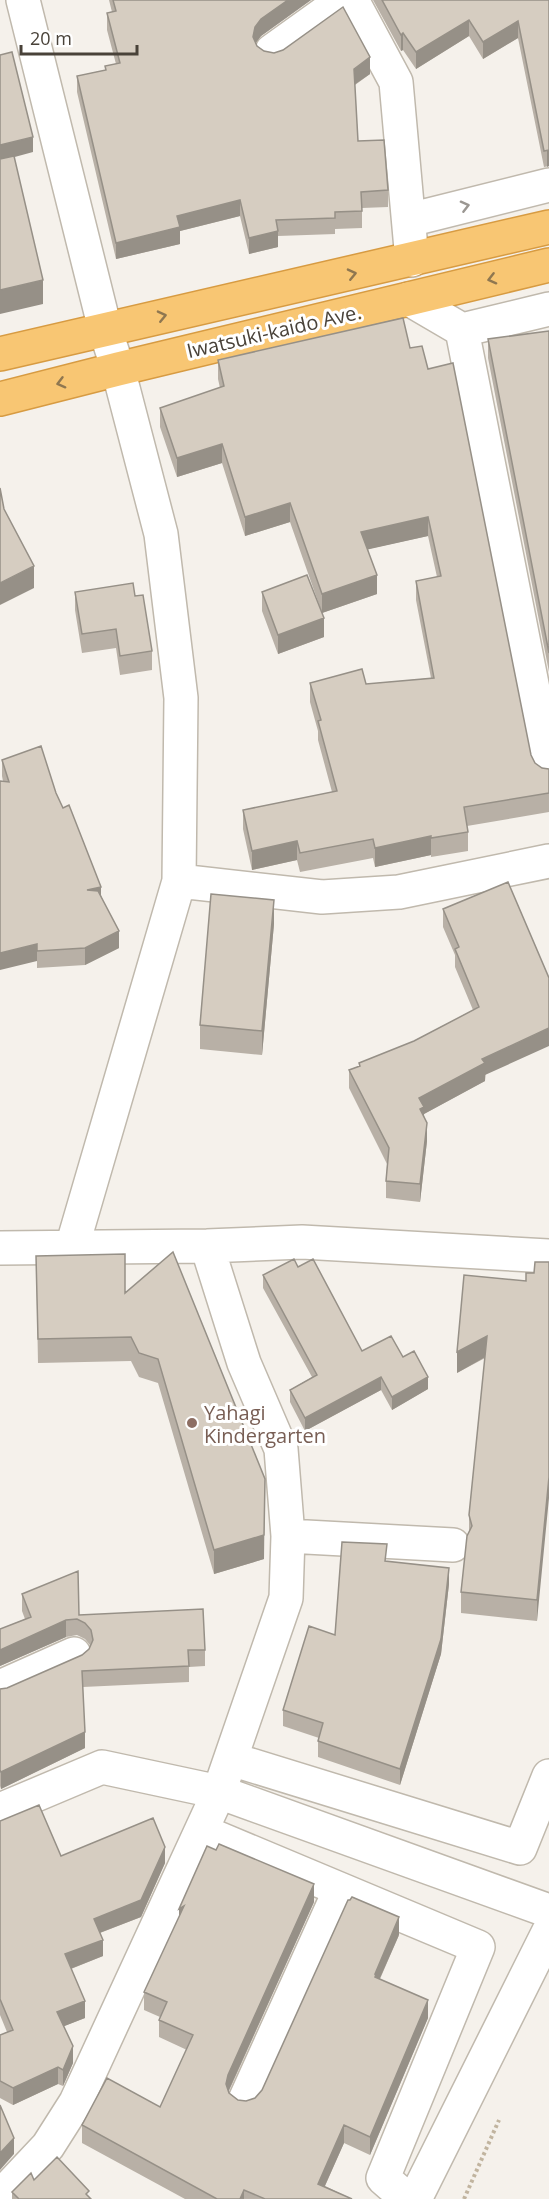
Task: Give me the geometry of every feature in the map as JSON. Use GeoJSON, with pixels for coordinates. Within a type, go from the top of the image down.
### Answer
{"type":"FeatureCollection","features":[{"type":"Feature","properties":{"kind":"highway","name":"Iwatsuki-kaido Ave."},"geometry":{"type":"LineString","coordinates":[[0,354],[549,227]]}},
{"type":"Feature","properties":{"kind":"highway","name":"Iwatsuki-kaido Ave."},"geometry":{"type":"LineString","coordinates":[[0,399],[549,265]]}},
{"type":"Feature","properties":{"kind":"street"},"geometry":{"type":"LineString","coordinates":[[23,0],[105,329],[118,369],[161,534],[182,698],[179,881],[72,1247]]}},
{"type":"Feature","properties":{"kind":"street"},"geometry":{"type":"LineString","coordinates":[[272,51],[343,0]]}},
{"type":"Feature","properties":{"kind":"street"},"geometry":{"type":"LineString","coordinates":[[352,0],[396,82],[412,260]]}},
{"type":"Feature","properties":{"kind":"street"},"geometry":{"type":"LineString","coordinates":[[409,220],[549,185]]}},
{"type":"Feature","properties":{"kind":"street"},"geometry":{"type":"LineString","coordinates":[[409,299],[462,330],[549,309]]}},
{"type":"Feature","properties":{"kind":"street"},"geometry":{"type":"LineString","coordinates":[[462,330],[549,770]]}},
{"type":"Feature","properties":{"kind":"street"},"geometry":{"type":"LineString","coordinates":[[179,881],[322,897],[399,892],[549,861]]}},
{"type":"Feature","properties":{"kind":"street"},"geometry":{"type":"LineString","coordinates":[[0,1248],[207,1246],[302,1242],[549,1256]]}},
{"type":"Feature","properties":{"kind":"street"},"geometry":{"type":"LineString","coordinates":[[0,2197],[48,2146],[76,2102],[219,1792],[286,1598],[288,1536],[281,1449],[244,1363],[207,1246]]}},
{"type":"Feature","properties":{"kind":"street"},"geometry":{"type":"LineString","coordinates":[[288,1536],[453,1545]]}},
{"type":"Feature","properties":{"kind":"street"},"geometry":{"type":"LineString","coordinates":[[0,1687],[74,1654]]}},
{"type":"Feature","properties":{"kind":"street"},"geometry":{"type":"LineString","coordinates":[[231,1759],[520,1848],[549,1776]]}},
{"type":"Feature","properties":{"kind":"street"},"geometry":{"type":"LineString","coordinates":[[0,1810],[102,1767],[219,1792],[549,1911]]}},
{"type":"Feature","properties":{"kind":"street"},"geometry":{"type":"LineString","coordinates":[[201,1831],[478,1947],[383,2178],[407,2199]]}},
{"type":"Feature","properties":{"kind":"street"},"geometry":{"type":"LineString","coordinates":[[245,2100],[340,1890]]}},
{"type":"Feature","properties":{"kind":"street"},"geometry":{"type":"LineString","coordinates":[[415,2199],[549,1931]]}},
{"type":"Feature","properties":{"kind":"building"},"geometry":{"type":"Polygon","coordinates":[[[113,0],[288,0],[261,19],[255,27],[253,37],[257,46],[264,51],[274,53],[283,50],[343,7],[370,57],[354,69],[358,141],[384,140],[388,190],[361,192],[362,211],[335,212],[335,218],[276,220],[278,231],[249,238],[240,200],[177,216],[180,227],[116,243],[77,76],[106,70],[105,66],[120,63],[107,13],[116,11],[113,0]]]}},
{"type":"Feature","properties":{"kind":"building"},"geometry":{"type":"Polygon","coordinates":[[[382,0],[549,0],[549,150],[544,151],[518,21],[483,42],[469,20],[416,52],[403,33],[401,35],[382,0]]]}},
{"type":"Feature","properties":{"kind":"building"},"geometry":{"type":"Polygon","coordinates":[[[12,52],[33,137],[0,145],[0,55],[12,52]]]}},
{"type":"Feature","properties":{"kind":"building"},"geometry":{"type":"Polygon","coordinates":[[[14,156],[43,280],[0,290],[0,159],[14,156]]]}},
{"type":"Feature","properties":{"kind":"building"},"geometry":{"type":"Polygon","coordinates":[[[403,318],[410,348],[422,346],[428,369],[453,363],[531,755],[535,763],[542,768],[549,769],[549,793],[464,807],[468,832],[431,838],[431,836],[375,848],[373,839],[300,853],[297,841],[252,851],[243,810],[337,791],[310,683],[362,669],[366,684],[434,678],[416,581],[441,576],[428,517],[361,532],[377,575],[322,594],[290,503],[245,517],[222,444],[177,458],[160,408],[224,386],[218,360],[403,318]]]}},
{"type":"Feature","properties":{"kind":"building"},"geometry":{"type":"Polygon","coordinates":[[[549,331],[549,653],[488,339],[549,331]]]}},
{"type":"Feature","properties":{"kind":"building"},"geometry":{"type":"Polygon","coordinates":[[[0,488],[4,509],[34,566],[0,583],[0,488]]]}},
{"type":"Feature","properties":{"kind":"building"},"geometry":{"type":"Polygon","coordinates":[[[307,575],[324,618],[278,635],[262,592],[307,575]]]}},
{"type":"Feature","properties":{"kind":"building"},"geometry":{"type":"Polygon","coordinates":[[[133,583],[135,596],[143,595],[152,651],[120,656],[116,629],[82,634],[75,592],[133,583]]]}},
{"type":"Feature","properties":{"kind":"building"},"geometry":{"type":"Polygon","coordinates":[[[41,746],[56,793],[63,808],[69,805],[101,887],[87,890],[98,891],[119,931],[85,948],[37,951],[37,944],[0,953],[0,781],[9,782],[2,760],[41,746]]]}},
{"type":"Feature","properties":{"kind":"building"},"geometry":{"type":"Polygon","coordinates":[[[508,882],[549,978],[549,1028],[482,1059],[485,1063],[419,1098],[424,1107],[420,1109],[427,1123],[420,1184],[386,1181],[389,1148],[349,1070],[360,1066],[359,1063],[414,1041],[479,1007],[455,949],[459,947],[443,909],[508,882]]]}},
{"type":"Feature","properties":{"kind":"building"},"geometry":{"type":"Polygon","coordinates":[[[211,894],[274,900],[262,1031],[200,1025],[211,894]]]}},
{"type":"Feature","properties":{"kind":"building"},"geometry":{"type":"Polygon","coordinates":[[[173,1252],[265,1479],[264,1535],[214,1550],[158,1359],[139,1353],[131,1337],[38,1339],[36,1256],[125,1254],[125,1293],[173,1252]]]}},
{"type":"Feature","properties":{"kind":"building"},"geometry":{"type":"Polygon","coordinates":[[[294,1259],[298,1267],[313,1259],[362,1351],[391,1336],[403,1357],[414,1351],[428,1377],[392,1397],[381,1377],[305,1418],[290,1390],[317,1375],[263,1275],[294,1259]]]}},
{"type":"Feature","properties":{"kind":"building"},"geometry":{"type":"Polygon","coordinates":[[[535,1262],[549,1262],[549,1477],[537,1600],[461,1592],[467,1536],[472,1526],[469,1515],[487,1336],[457,1352],[464,1275],[526,1281],[526,1273],[534,1273],[535,1262]]]}},
{"type":"Feature","properties":{"kind":"building"},"geometry":{"type":"Polygon","coordinates":[[[342,1542],[387,1544],[385,1561],[449,1568],[441,1639],[400,1769],[318,1741],[323,1723],[283,1710],[309,1626],[335,1635],[342,1542]]]}},
{"type":"Feature","properties":{"kind":"building"},"geometry":{"type":"Polygon","coordinates":[[[78,1571],[79,1615],[203,1609],[205,1650],[188,1650],[189,1666],[82,1671],[85,1732],[1,1772],[0,1689],[82,1655],[89,1649],[93,1640],[91,1630],[85,1623],[77,1619],[66,1620],[0,1650],[0,1629],[31,1617],[22,1594],[78,1571]]]}},
{"type":"Feature","properties":{"kind":"building"},"geometry":{"type":"Polygon","coordinates":[[[39,1805],[61,1856],[153,1818],[165,1847],[141,1900],[94,1919],[103,1940],[65,1954],[85,2001],[57,2012],[73,2046],[63,2070],[58,2067],[13,2088],[0,2081],[0,2035],[13,2030],[0,1999],[0,1821],[39,1805]]]}},
{"type":"Feature","properties":{"kind":"building"},"geometry":{"type":"Polygon","coordinates":[[[219,1844],[314,1884],[228,2075],[226,2084],[229,2093],[238,2100],[246,2101],[255,2098],[262,2090],[348,1900],[352,1897],[399,1917],[375,1977],[428,2000],[370,2137],[344,2125],[318,2184],[352,2199],[265,2199],[244,2190],[240,2199],[217,2199],[82,2125],[107,2078],[160,2107],[193,2035],[159,2020],[167,2002],[144,1992],[184,1906],[179,1909],[207,1846],[216,1850],[219,1844]]]}},
{"type":"Feature","properties":{"kind":"building"},"geometry":{"type":"Polygon","coordinates":[[[0,2105],[14,2138],[0,2153],[0,2105]]]}},
{"type":"Feature","properties":{"kind":"building"},"geometry":{"type":"Polygon","coordinates":[[[57,2157],[89,2191],[86,2194],[91,2199],[19,2199],[12,2192],[31,2173],[34,2180],[57,2157]]]}},
{"type":"Feature","properties":{"kind":"place","name":"Yahagi Kindergarten"},"geometry":{"type":"Point","coordinates":[192,1423]}}]}
